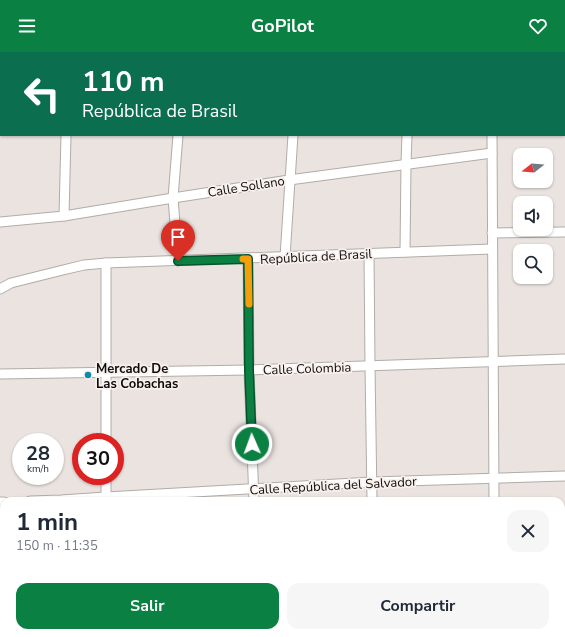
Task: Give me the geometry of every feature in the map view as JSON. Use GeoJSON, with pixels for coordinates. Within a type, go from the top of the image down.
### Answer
{"type":"FeatureCollection","features":[{"type":"Feature","properties":{"kind":"street"},"geometry":{"type":"LineString","coordinates":[[64,216],[66,136]]}},
{"type":"Feature","properties":{"kind":"street"},"geometry":{"type":"LineString","coordinates":[[178,136],[173,198],[178,261]]}},
{"type":"Feature","properties":{"kind":"street"},"geometry":{"type":"LineString","coordinates":[[285,257],[293,136]]}},
{"type":"Feature","properties":{"kind":"street"},"geometry":{"type":"LineString","coordinates":[[405,252],[406,164],[408,136]]}},
{"type":"Feature","properties":{"kind":"street"},"geometry":{"type":"LineString","coordinates":[[492,136],[494,497]]}},
{"type":"Feature","properties":{"kind":"street","name":"Calle Sollano"},"geometry":{"type":"LineString","coordinates":[[0,222],[64,216],[289,180],[492,153]]}},
{"type":"Feature","properties":{"kind":"street"},"geometry":{"type":"LineString","coordinates":[[492,233],[565,232]]}},
{"type":"Feature","properties":{"kind":"street","name":"República de Brasil"},"geometry":{"type":"LineString","coordinates":[[0,289],[11,284],[63,270],[84,265],[106,263],[492,249]]}},
{"type":"Feature","properties":{"kind":"street"},"geometry":{"type":"LineString","coordinates":[[369,253],[372,497]]}},
{"type":"Feature","properties":{"kind":"street"},"geometry":{"type":"LineString","coordinates":[[248,259],[249,370],[254,497]]}},
{"type":"Feature","properties":{"kind":"street"},"geometry":{"type":"LineString","coordinates":[[106,263],[106,433]]}},
{"type":"Feature","properties":{"kind":"street","name":"Calle Colombia"},"geometry":{"type":"LineString","coordinates":[[0,374],[249,370],[565,359]]}},
{"type":"Feature","properties":{"kind":"street","name":"Calle República del Salvador"},"geometry":{"type":"LineString","coordinates":[[133,497],[254,488],[372,482],[565,476]]}},
{"type":"Feature","properties":{"kind":"street"},"geometry":{"type":"LineString","coordinates":[[106,485],[106,497]]}},
{"type":"Feature","properties":{"kind":"slow traffic"},"geometry":{"type":"LineString","coordinates":[[243,259],[248,259],[249,304]]}},
{"type":"Feature","properties":{"kind":"place","name":"Mercado De Las Cobachas"},"geometry":{"type":"Point","coordinates":[88,375]}},
{"type":"Feature","properties":{"kind":"route"},"geometry":{"type":"LineString","coordinates":[[178,261],[248,259],[249,370],[252,444]]}}]}
